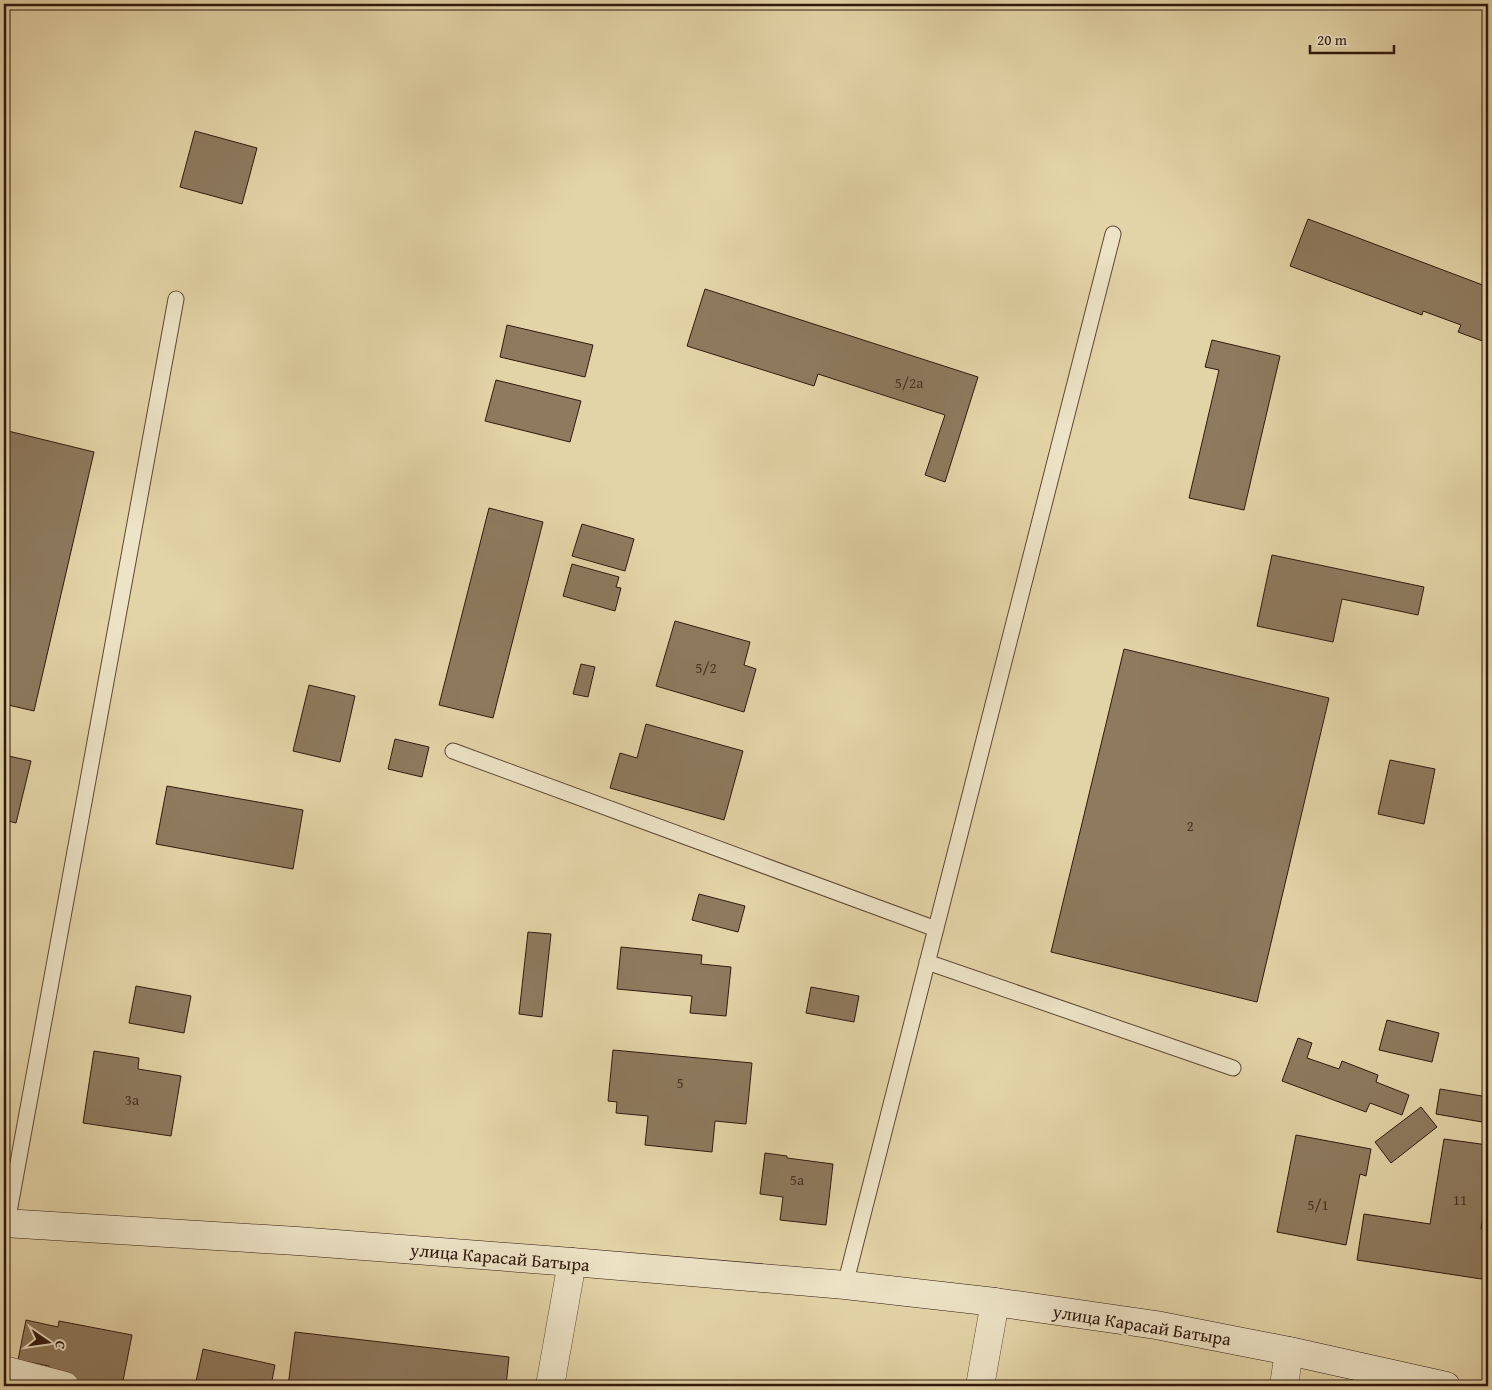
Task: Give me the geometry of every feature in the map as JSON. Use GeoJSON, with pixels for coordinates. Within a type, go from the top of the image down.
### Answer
{"type":"FeatureCollection","features":[{"type":"Feature","properties":{"kind":"main road","name":"улица Карасай Батыра"},"geometry":{"type":"LineString","coordinates":[[5,1223],[296,1240],[845,1285],[995,1302],[1156,1325],[1289,1351],[1446,1386]]}},
{"type":"Feature","properties":{"kind":"main road"},"geometry":{"type":"LineString","coordinates":[[550,1386],[572,1262]]}},
{"type":"Feature","properties":{"kind":"main road"},"geometry":{"type":"LineString","coordinates":[[980,1386],[995,1302]]}},
{"type":"Feature","properties":{"kind":"main road"},"geometry":{"type":"LineString","coordinates":[[1284,1386],[1289,1351]]}},
{"type":"Feature","properties":{"kind":"main road"},"geometry":{"type":"LineString","coordinates":[[4,1370],[66,1386]]}},
{"type":"Feature","properties":{"kind":"lane"},"geometry":{"type":"LineString","coordinates":[[845,1285],[1113,234]]}},
{"type":"Feature","properties":{"kind":"lane"},"geometry":{"type":"LineString","coordinates":[[5,1223],[176,299]]}},
{"type":"Feature","properties":{"kind":"lane"},"geometry":{"type":"LineString","coordinates":[[453,751],[936,929]]}},
{"type":"Feature","properties":{"kind":"lane"},"geometry":{"type":"LineString","coordinates":[[927,962],[1233,1068]]}},
{"type":"Feature","properties":{"kind":"building"},"geometry":{"type":"Polygon","coordinates":[[[195,131],[257,148],[242,204],[180,187],[195,131]]]}},
{"type":"Feature","properties":{"kind":"building"},"geometry":{"type":"Polygon","coordinates":[[[1308,219],[1488,287],[1488,343],[1458,332],[1461,325],[1423,311],[1422,315],[1290,266],[1308,219]]]}},
{"type":"Feature","properties":{"kind":"building"},"geometry":{"type":"Polygon","coordinates":[[[705,289],[978,377],[945,482],[925,475],[945,415],[818,374],[814,386],[687,346],[705,289]]]}},
{"type":"Feature","properties":{"kind":"building"},"geometry":{"type":"Polygon","coordinates":[[[507,325],[593,345],[585,377],[500,357],[507,325]]]}},
{"type":"Feature","properties":{"kind":"building"},"geometry":{"type":"Polygon","coordinates":[[[1212,340],[1280,356],[1244,510],[1189,498],[1219,370],[1205,367],[1212,340]]]}},
{"type":"Feature","properties":{"kind":"building"},"geometry":{"type":"Polygon","coordinates":[[[496,380],[581,401],[570,442],[485,421],[496,380]]]}},
{"type":"Feature","properties":{"kind":"building"},"geometry":{"type":"Polygon","coordinates":[[[4,430],[94,452],[34,711],[4,704],[4,430]]]}},
{"type":"Feature","properties":{"kind":"building"},"geometry":{"type":"Polygon","coordinates":[[[489,508],[543,522],[493,718],[439,705],[489,508]]]}},
{"type":"Feature","properties":{"kind":"building"},"geometry":{"type":"Polygon","coordinates":[[[582,524],[634,539],[625,571],[572,556],[582,524]]]}},
{"type":"Feature","properties":{"kind":"building"},"geometry":{"type":"Polygon","coordinates":[[[1272,555],[1424,587],[1418,615],[1342,599],[1333,642],[1257,626],[1272,555]]]}},
{"type":"Feature","properties":{"kind":"building"},"geometry":{"type":"Polygon","coordinates":[[[572,564],[619,577],[616,587],[621,588],[615,611],[563,596],[572,564]]]}},
{"type":"Feature","properties":{"kind":"building"},"geometry":{"type":"Polygon","coordinates":[[[675,621],[750,642],[744,665],[756,669],[744,712],[656,686],[675,621]]]}},
{"type":"Feature","properties":{"kind":"building"},"geometry":{"type":"Polygon","coordinates":[[[1124,649],[1329,698],[1257,1002],[1051,952],[1124,649]]]}},
{"type":"Feature","properties":{"kind":"building"},"geometry":{"type":"Polygon","coordinates":[[[581,664],[595,667],[588,697],[573,694],[581,664]]]}},
{"type":"Feature","properties":{"kind":"building"},"geometry":{"type":"Polygon","coordinates":[[[309,685],[355,696],[340,762],[293,751],[309,685]]]}},
{"type":"Feature","properties":{"kind":"building"},"geometry":{"type":"Polygon","coordinates":[[[646,724],[743,751],[724,820],[610,788],[620,753],[637,758],[646,724]]]}},
{"type":"Feature","properties":{"kind":"building"},"geometry":{"type":"Polygon","coordinates":[[[395,739],[429,747],[422,777],[388,769],[395,739]]]}},
{"type":"Feature","properties":{"kind":"building"},"geometry":{"type":"Polygon","coordinates":[[[4,755],[31,761],[16,823],[4,820],[4,755]]]}},
{"type":"Feature","properties":{"kind":"building"},"geometry":{"type":"Polygon","coordinates":[[[1390,760],[1435,769],[1424,824],[1378,814],[1390,760]]]}},
{"type":"Feature","properties":{"kind":"building"},"geometry":{"type":"Polygon","coordinates":[[[167,786],[303,810],[293,869],[156,844],[167,786]]]}},
{"type":"Feature","properties":{"kind":"building"},"geometry":{"type":"Polygon","coordinates":[[[699,894],[745,906],[738,932],[692,920],[699,894]]]}},
{"type":"Feature","properties":{"kind":"building"},"geometry":{"type":"Polygon","coordinates":[[[528,932],[551,934],[542,1017],[519,1014],[528,932]]]}},
{"type":"Feature","properties":{"kind":"building"},"geometry":{"type":"Polygon","coordinates":[[[621,947],[702,955],[701,964],[731,967],[726,1016],[690,1013],[692,996],[617,989],[621,947]]]}},
{"type":"Feature","properties":{"kind":"building"},"geometry":{"type":"Polygon","coordinates":[[[136,986],[191,996],[184,1033],[129,1023],[136,986]]]}},
{"type":"Feature","properties":{"kind":"building"},"geometry":{"type":"Polygon","coordinates":[[[811,987],[859,996],[854,1022],[806,1013],[811,987]]]}},
{"type":"Feature","properties":{"kind":"building"},"geometry":{"type":"Polygon","coordinates":[[[1387,1020],[1439,1033],[1432,1062],[1379,1050],[1387,1020]]]}},
{"type":"Feature","properties":{"kind":"building"},"geometry":{"type":"Polygon","coordinates":[[[1298,1038],[1312,1043],[1307,1058],[1339,1069],[1342,1061],[1378,1075],[1376,1082],[1409,1095],[1402,1115],[1370,1103],[1366,1112],[1282,1081],[1298,1038]]]}},
{"type":"Feature","properties":{"kind":"building"},"geometry":{"type":"Polygon","coordinates":[[[613,1050],[752,1063],[746,1124],[715,1121],[712,1152],[645,1145],[648,1116],[616,1113],[617,1102],[608,1101],[613,1050]]]}},
{"type":"Feature","properties":{"kind":"building"},"geometry":{"type":"Polygon","coordinates":[[[94,1051],[139,1058],[138,1069],[181,1076],[171,1136],[83,1123],[94,1051]]]}},
{"type":"Feature","properties":{"kind":"building"},"geometry":{"type":"Polygon","coordinates":[[[1440,1089],[1488,1097],[1488,1123],[1436,1114],[1440,1089]]]}},
{"type":"Feature","properties":{"kind":"building"},"geometry":{"type":"Polygon","coordinates":[[[1421,1107],[1437,1127],[1391,1163],[1375,1142],[1421,1107]]]}},
{"type":"Feature","properties":{"kind":"building"},"geometry":{"type":"Polygon","coordinates":[[[1296,1135],[1371,1149],[1366,1176],[1360,1174],[1346,1245],[1277,1232],[1296,1135]]]}},
{"type":"Feature","properties":{"kind":"building"},"geometry":{"type":"Polygon","coordinates":[[[1444,1139],[1488,1145],[1488,1184],[1481,1229],[1488,1230],[1488,1280],[1357,1260],[1364,1214],[1430,1224],[1444,1139]]]}},
{"type":"Feature","properties":{"kind":"building"},"geometry":{"type":"Polygon","coordinates":[[[765,1153],[833,1164],[826,1225],[780,1220],[783,1197],[760,1194],[765,1153]]]}},
{"type":"Feature","properties":{"kind":"building"},"geometry":{"type":"Polygon","coordinates":[[[26,1320],[58,1327],[59,1321],[132,1335],[122,1386],[108,1386],[48,1375],[49,1366],[18,1360],[26,1320]]]}},
{"type":"Feature","properties":{"kind":"building"},"geometry":{"type":"Polygon","coordinates":[[[295,1332],[509,1357],[506,1386],[288,1386],[295,1332]]]}},
{"type":"Feature","properties":{"kind":"building"},"geometry":{"type":"Polygon","coordinates":[[[203,1349],[275,1365],[271,1386],[195,1386],[203,1349]]]}}]}
